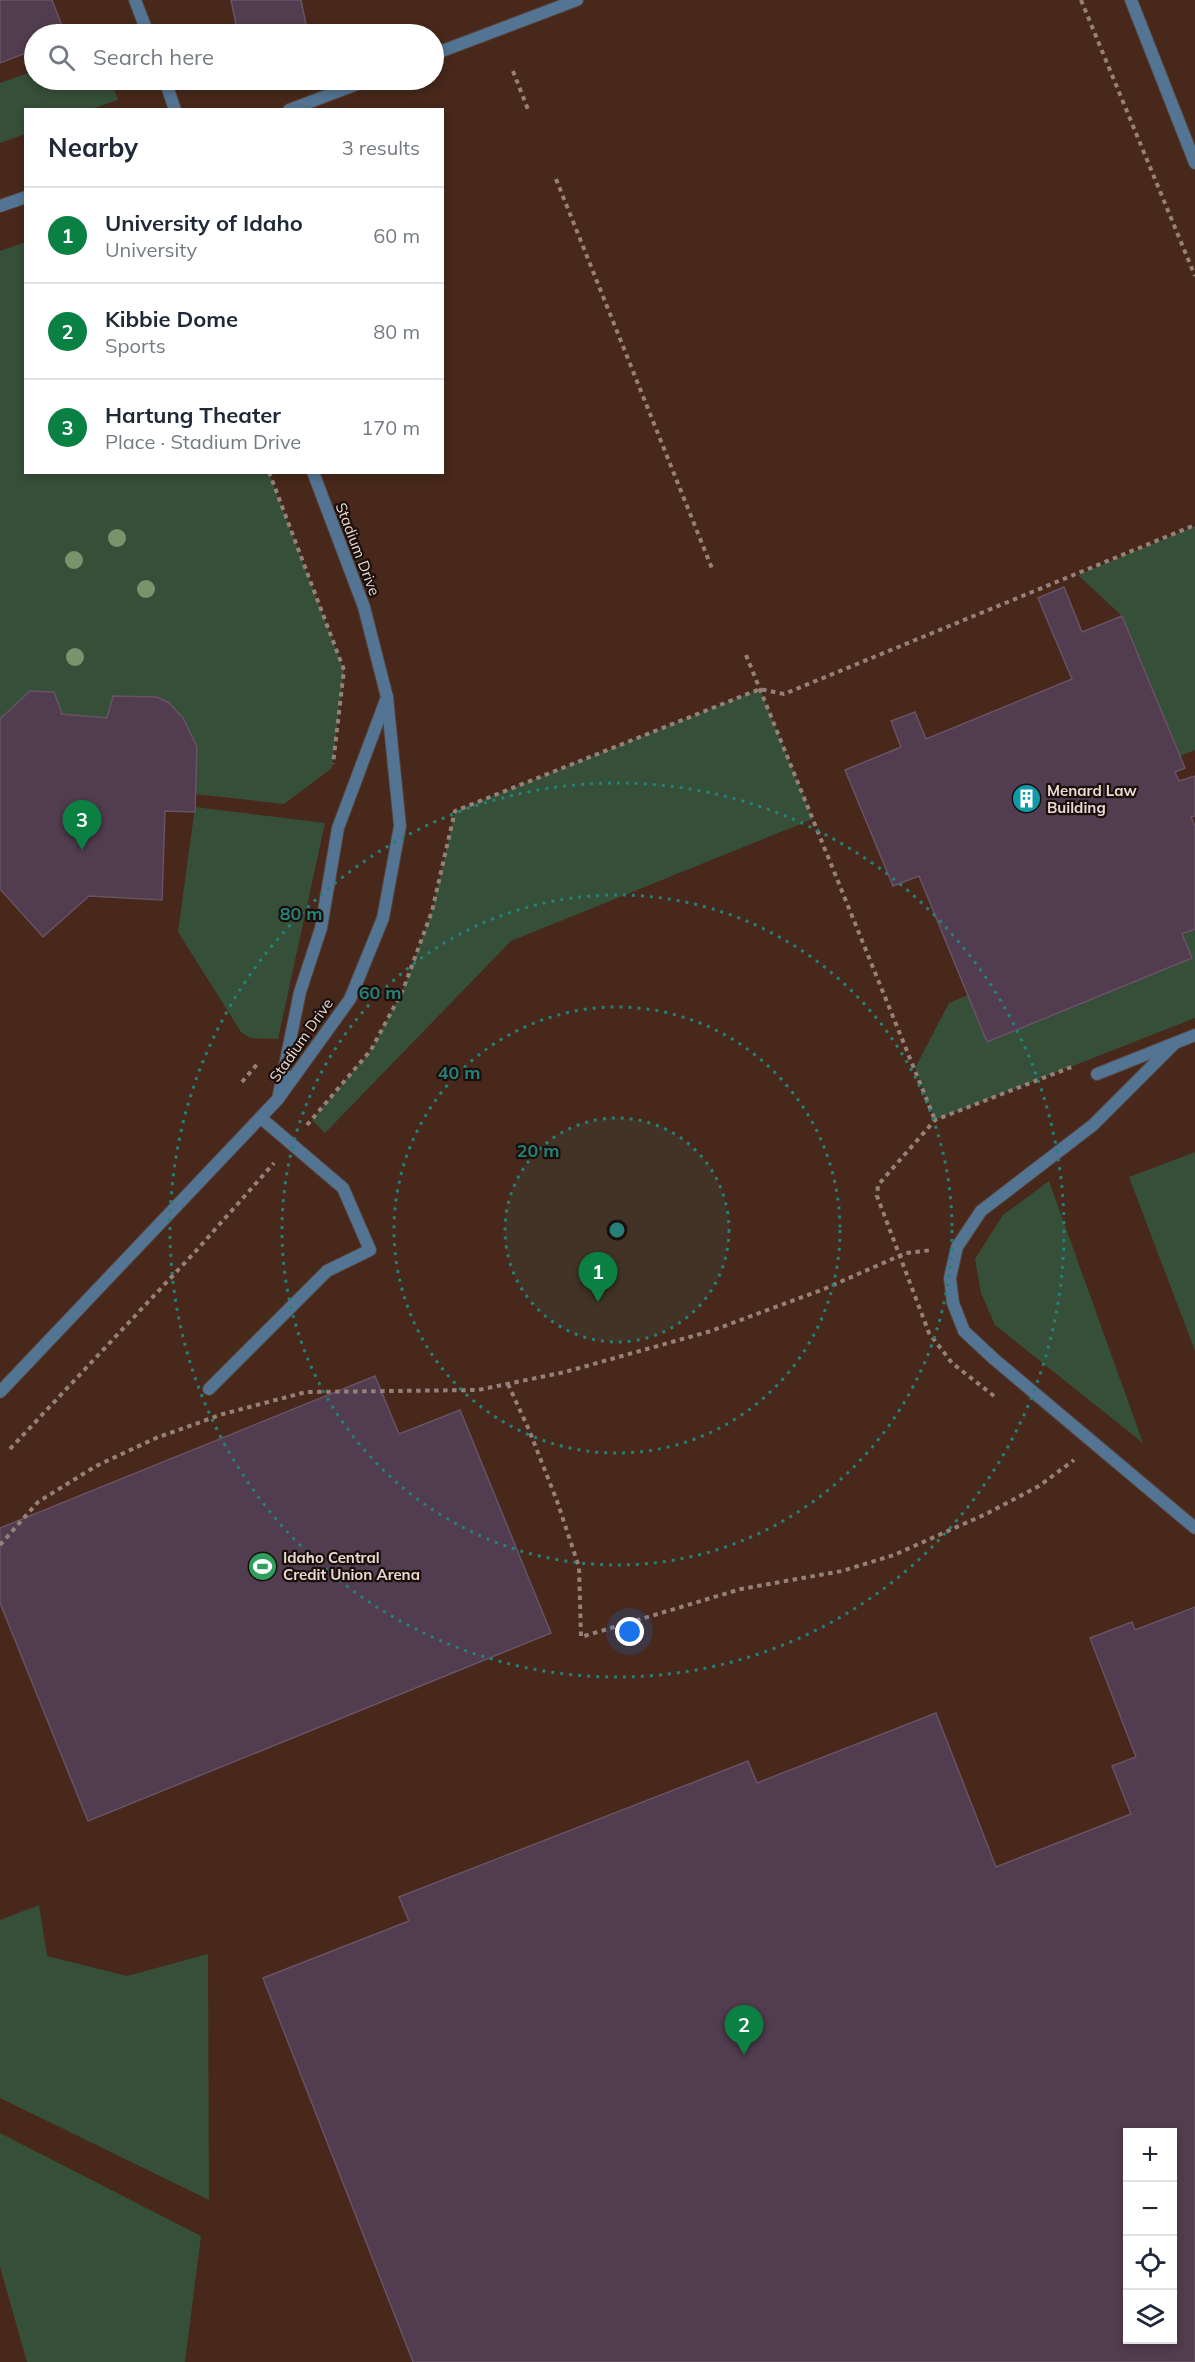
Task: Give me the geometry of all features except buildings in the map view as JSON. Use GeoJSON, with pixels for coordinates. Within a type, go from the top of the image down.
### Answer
{"type":"FeatureCollection","features":[{"type":"Feature","properties":{"kind":"street"},"geometry":{"type":"LineString","coordinates":[[135,0],[144,24]]}},
{"type":"Feature","properties":{"kind":"street"},"geometry":{"type":"LineString","coordinates":[[444,50],[577,0]]}},
{"type":"Feature","properties":{"kind":"street"},"geometry":{"type":"LineString","coordinates":[[1131,0],[1195,163]]}},
{"type":"Feature","properties":{"kind":"street"},"geometry":{"type":"LineString","coordinates":[[169,90],[175,108]]}},
{"type":"Feature","properties":{"kind":"street"},"geometry":{"type":"LineString","coordinates":[[294,108],[342,90]]}},
{"type":"Feature","properties":{"kind":"street"},"geometry":{"type":"LineString","coordinates":[[0,206],[24,198]]}},
{"type":"Feature","properties":{"kind":"street","name":"Stadium Drive"},"geometry":{"type":"LineString","coordinates":[[0,1392],[278,1099],[350,999],[383,918],[400,826],[387,697],[364,607],[314,474]]}},
{"type":"Feature","properties":{"kind":"street"},"geometry":{"type":"LineString","coordinates":[[278,1099],[300,992],[321,928],[338,828],[387,697]]}},
{"type":"Feature","properties":{"kind":"street"},"geometry":{"type":"LineString","coordinates":[[1098,1074],[1195,1035]]}},
{"type":"Feature","properties":{"kind":"street"},"geometry":{"type":"LineString","coordinates":[[1175,1043],[1094,1125],[981,1211],[957,1246],[950,1278],[953,1303],[964,1331],[994,1359],[1195,1528]]}},
{"type":"Feature","properties":{"kind":"street"},"geometry":{"type":"LineString","coordinates":[[209,1389],[327,1271],[370,1250],[343,1188],[261,1118]]}},
{"type":"Feature","properties":{"kind":"path"},"geometry":{"type":"LineString","coordinates":[[1081,0],[1195,276]]}},
{"type":"Feature","properties":{"kind":"path"},"geometry":{"type":"LineString","coordinates":[[513,71],[529,112]]}},
{"type":"Feature","properties":{"kind":"path"},"geometry":{"type":"LineString","coordinates":[[556,178],[713,571]]}},
{"type":"Feature","properties":{"kind":"path"},"geometry":{"type":"LineString","coordinates":[[270,474],[344,670],[332,768]]}},
{"type":"Feature","properties":{"kind":"path"},"geometry":{"type":"LineString","coordinates":[[455,811],[760,689],[784,694],[1195,525]]}},
{"type":"Feature","properties":{"kind":"path"},"geometry":{"type":"LineString","coordinates":[[746,655],[936,1120],[1076,1065]]}},
{"type":"Feature","properties":{"kind":"path"},"geometry":{"type":"LineString","coordinates":[[242,1082],[264,1057]]}},
{"type":"Feature","properties":{"kind":"path"},"geometry":{"type":"LineString","coordinates":[[0,1545],[38,1502],[96,1466],[156,1438],[223,1414],[306,1392],[478,1390],[565,1372],[711,1331],[824,1289],[906,1253],[957,1246]]}},
{"type":"Feature","properties":{"kind":"path"},"geometry":{"type":"LineString","coordinates":[[508,1383],[554,1491],[579,1567],[581,1637],[741,1589],[842,1571],[894,1555],[986,1514],[1039,1486],[1075,1459]]}},
{"type":"Feature","properties":{"kind":"shaded area"},"geometry":{"type":"Polygon","coordinates":[[[0,0],[1195,0],[1195,2362],[0,2362],[0,0]]]}},
{"type":"Feature","properties":{"kind":"green space"},"geometry":{"type":"Polygon","coordinates":[[[24,75],[24,90],[114,90],[118,100],[94,108],[24,108],[24,134],[0,143],[0,83],[24,75]]]}},
{"type":"Feature","properties":{"kind":"green space"},"geometry":{"type":"Polygon","coordinates":[[[24,242],[24,474],[269,474],[344,670],[332,768],[284,804],[195,794],[197,746],[183,718],[168,702],[156,697],[114,696],[107,718],[62,714],[30,691],[0,719],[0,251],[24,242]]]}},
{"type":"Feature","properties":{"kind":"green space"},"geometry":{"type":"Polygon","coordinates":[[[1195,526],[1195,750],[1180,756],[1122,616],[1078,575],[1195,526]]]}},
{"type":"Feature","properties":{"kind":"green space"},"geometry":{"type":"Polygon","coordinates":[[[760,689],[813,819],[511,941],[325,1133],[312,1120],[371,1050],[403,990],[432,911],[455,811],[760,689]]]}},
{"type":"Feature","properties":{"kind":"green space"},"geometry":{"type":"Polygon","coordinates":[[[195,807],[325,823],[278,1039],[250,1038],[241,1032],[178,932],[195,807]]]}},
{"type":"Feature","properties":{"kind":"green space"},"geometry":{"type":"Polygon","coordinates":[[[1195,929],[1195,1018],[935,1120],[915,1068],[949,1003],[968,995],[987,1042],[1195,929]]]}},
{"type":"Feature","properties":{"kind":"green space"},"geometry":{"type":"Polygon","coordinates":[[[1195,1152],[1195,1351],[1129,1177],[1195,1152]]]}},
{"type":"Feature","properties":{"kind":"green space"},"geometry":{"type":"Polygon","coordinates":[[[1049,1181],[1143,1443],[995,1325],[981,1293],[975,1259],[1003,1215],[1049,1181]]]}},
{"type":"Feature","properties":{"kind":"green space"},"geometry":{"type":"Polygon","coordinates":[[[39,1905],[47,1956],[127,1976],[208,1954],[209,2200],[0,2098],[0,1920],[39,1905]]]}},
{"type":"Feature","properties":{"kind":"green space"},"geometry":{"type":"Polygon","coordinates":[[[0,2133],[201,2236],[185,2362],[27,2362],[0,2267],[0,2133]]]}},
{"type":"Feature","properties":{"kind":"place","name":"Menard Law Building"},"geometry":{"type":"Point","coordinates":[1026,799]}},
{"type":"Feature","properties":{"kind":"place","name":"Hartung Theater"},"geometry":{"type":"Point","coordinates":[82,850]}},
{"type":"Feature","properties":{"kind":"place","name":"University of Idaho"},"geometry":{"type":"Point","coordinates":[598,1302]}},
{"type":"Feature","properties":{"kind":"place","name":"Idaho Central Credit Union Arena"},"geometry":{"type":"Point","coordinates":[262,1566]}},
{"type":"Feature","properties":{"kind":"place","name":"Kibbie Dome"},"geometry":{"type":"Point","coordinates":[744,2055]}}]}
